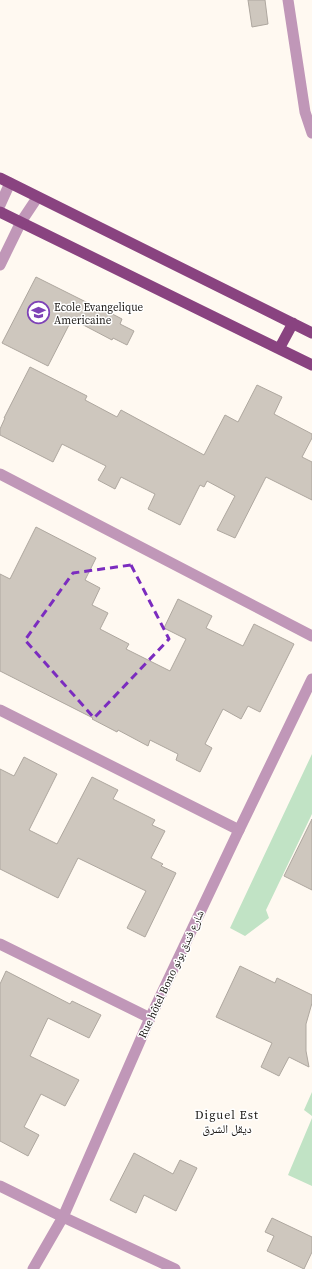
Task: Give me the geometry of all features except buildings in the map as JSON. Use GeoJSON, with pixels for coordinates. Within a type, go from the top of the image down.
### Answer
{"type":"FeatureCollection","features":[{"type":"Feature","properties":{"kind":"main road"},"geometry":{"type":"LineString","coordinates":[[0,178],[37,198],[312,333]]}},
{"type":"Feature","properties":{"kind":"main road"},"geometry":{"type":"LineString","coordinates":[[0,212],[312,365]]}},
{"type":"Feature","properties":{"kind":"main road"},"geometry":{"type":"LineString","coordinates":[[279,349],[293,323]]}},
{"type":"Feature","properties":{"kind":"street"},"geometry":{"type":"LineString","coordinates":[[288,0],[305,112],[312,133]]}},
{"type":"Feature","properties":{"kind":"street"},"geometry":{"type":"LineString","coordinates":[[0,205],[10,183]]}},
{"type":"Feature","properties":{"kind":"street"},"geometry":{"type":"LineString","coordinates":[[0,265],[22,222],[37,198]]}},
{"type":"Feature","properties":{"kind":"street"},"geometry":{"type":"LineString","coordinates":[[0,474],[312,636]]}},
{"type":"Feature","properties":{"kind":"street","name":"Rue hôtel Bono شارع فندق بونو"},"geometry":{"type":"LineString","coordinates":[[33,1269],[63,1217],[150,1018],[312,679]]}},
{"type":"Feature","properties":{"kind":"street"},"geometry":{"type":"LineString","coordinates":[[0,710],[239,830]]}},
{"type":"Feature","properties":{"kind":"street"},"geometry":{"type":"LineString","coordinates":[[0,944],[150,1018]]}},
{"type":"Feature","properties":{"kind":"street"},"geometry":{"type":"LineString","coordinates":[[0,1186],[175,1269]]}},
{"type":"Feature","properties":{"kind":"highlighted area"},"geometry":{"type":"Polygon","coordinates":[[[131,565],[169,639],[94,718],[25,640],[73,573],[131,565]]]}},
{"type":"Feature","properties":{"kind":"green space"},"geometry":{"type":"Polygon","coordinates":[[[312,754],[312,814],[266,910],[269,918],[245,936],[230,928],[312,754]]]}},
{"type":"Feature","properties":{"kind":"green space"},"geometry":{"type":"Polygon","coordinates":[[[312,1092],[312,1116],[304,1110],[312,1092]]]}},
{"type":"Feature","properties":{"kind":"green space"},"geometry":{"type":"Polygon","coordinates":[[[312,1118],[312,1186],[288,1175],[312,1118]]]}},
{"type":"Feature","properties":{"kind":"place","name":"Ecole Evangelique Americaine"},"geometry":{"type":"Point","coordinates":[38,313]}},
{"type":"Feature","properties":{"kind":"district","name":"Diguel Est ديقل الشرق"},"geometry":{"type":"Point","coordinates":[227,1122]}}]}
